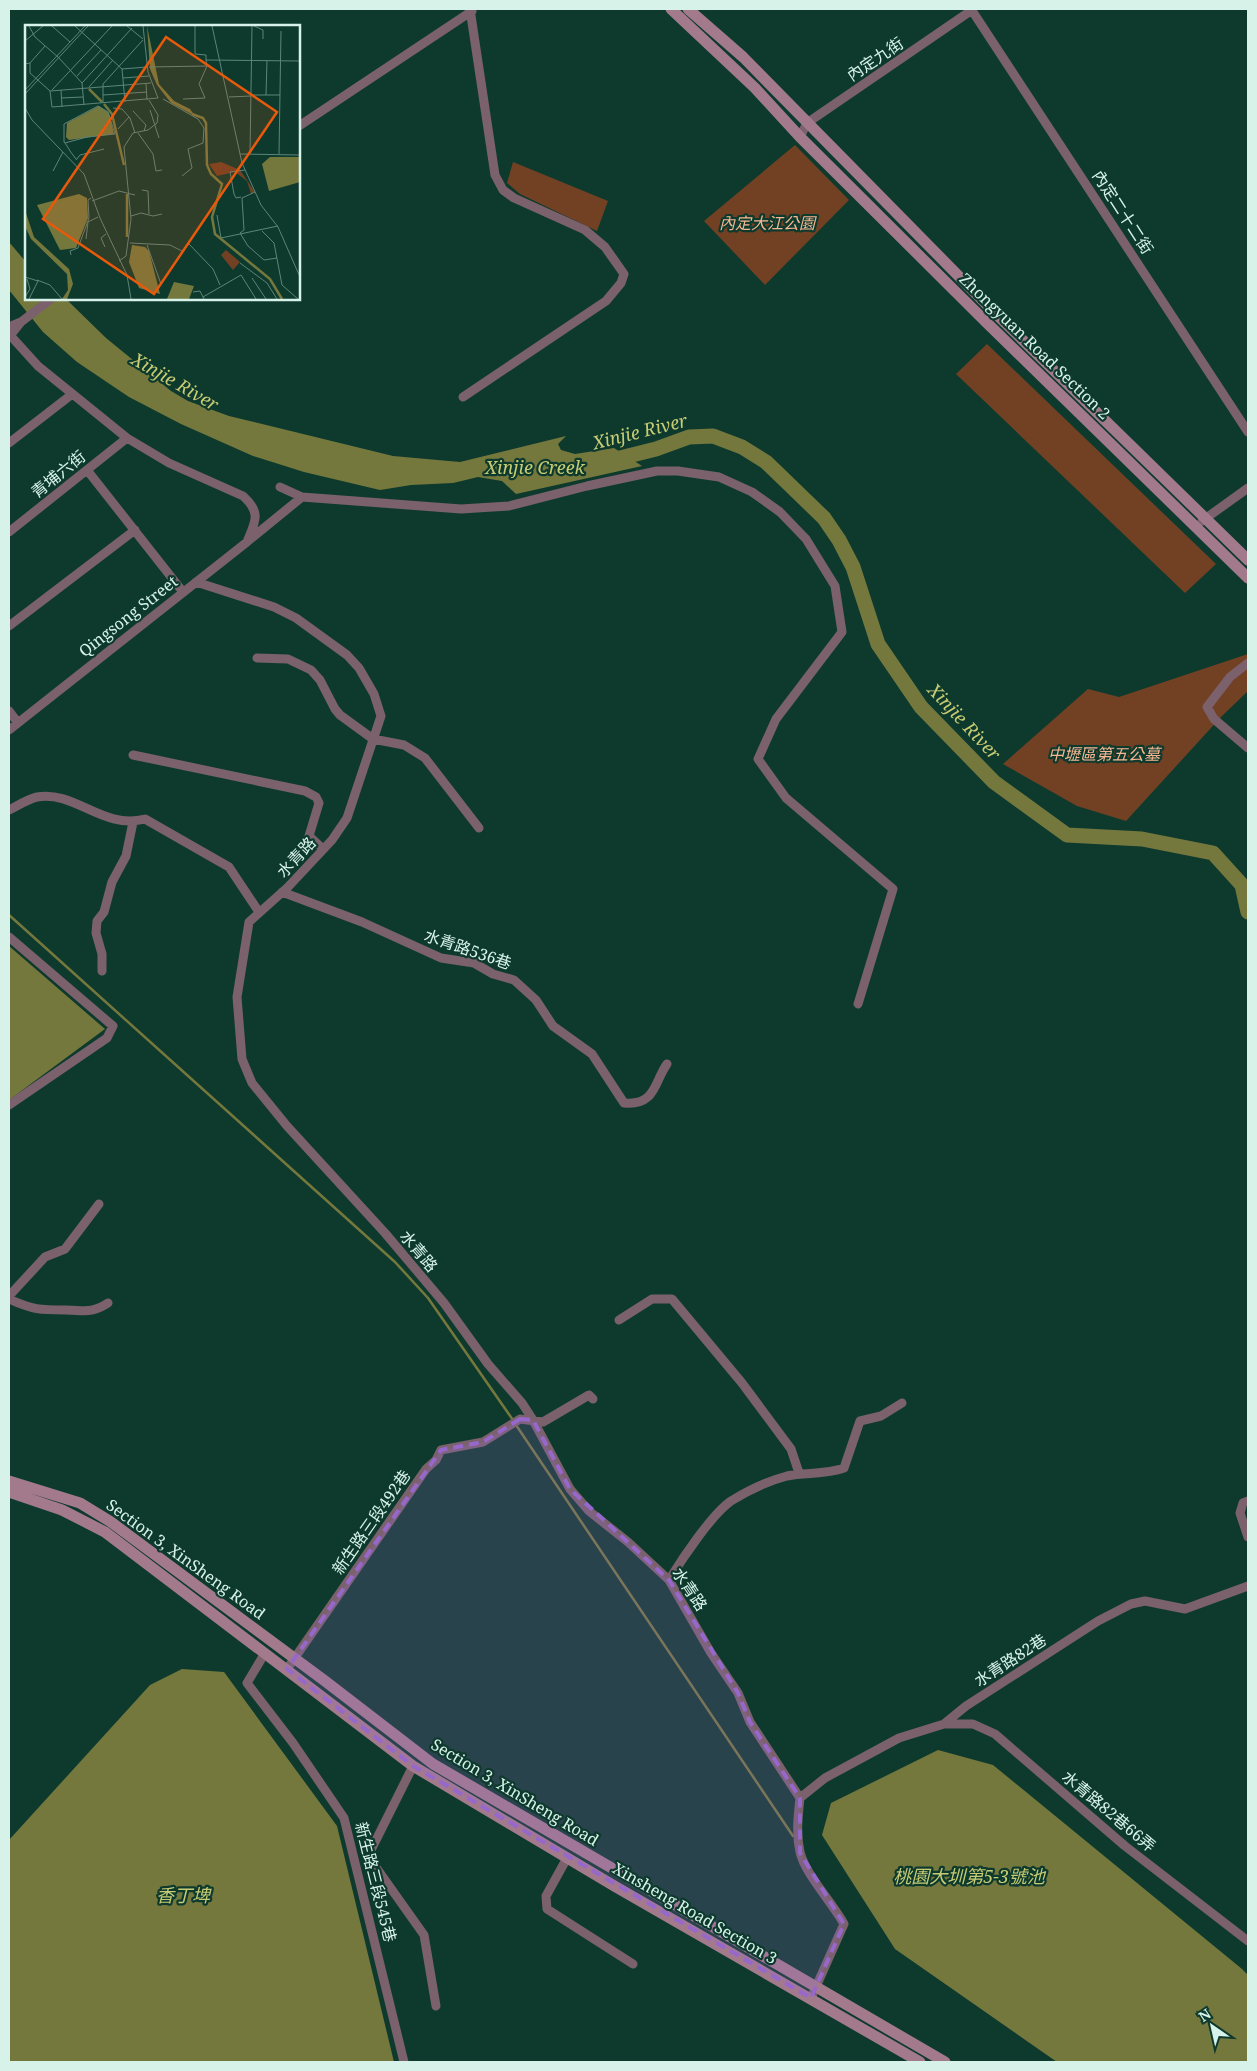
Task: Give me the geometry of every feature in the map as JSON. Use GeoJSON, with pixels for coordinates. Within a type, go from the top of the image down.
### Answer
{"type":"FeatureCollection","features":[{"type":"Feature","properties":{"kind":"main road","name":"Zhongyuan Road Section 2"},"geometry":{"type":"LineString","coordinates":[[671,9],[755,88],[800,137],[1248,578]]}},
{"type":"Feature","properties":{"kind":"main road","name":"Zhongyuan Road Section 2"},"geometry":{"type":"LineString","coordinates":[[688,9],[743,57],[994,312],[1248,560]]}},
{"type":"Feature","properties":{"kind":"main road","name":"Section 3, XinSheng Road"},"geometry":{"type":"LineString","coordinates":[[9,1481],[80,1503],[111,1522],[295,1658],[432,1764],[813,1993],[945,2062]]}},
{"type":"Feature","properties":{"kind":"main road","name":"Xinsheng Road Section 3"},"geometry":{"type":"LineString","coordinates":[[9,1492],[62,1510],[105,1532],[413,1766],[567,1858],[813,1993],[920,2062]]}},
{"type":"Feature","properties":{"kind":"street"},"geometry":{"type":"LineString","coordinates":[[300,125],[471,10],[495,175],[503,190],[514,198],[585,230],[605,247],[624,274],[621,284],[606,301],[463,397]]}},
{"type":"Feature","properties":{"kind":"street","name":"內定九街"},"geometry":{"type":"LineString","coordinates":[[800,137],[807,124],[972,10]]}},
{"type":"Feature","properties":{"kind":"street","name":"內定二十二街"},"geometry":{"type":"LineString","coordinates":[[972,10],[1248,432]]}},
{"type":"Feature","properties":{"kind":"street"},"geometry":{"type":"LineString","coordinates":[[50,300],[21,322],[9,334],[38,366],[71,395],[127,438],[169,463],[243,496],[253,505],[256,519],[248,541]]}},
{"type":"Feature","properties":{"kind":"street"},"geometry":{"type":"LineString","coordinates":[[9,442],[71,395]]}},
{"type":"Feature","properties":{"kind":"street","name":"青埔六街"},"geometry":{"type":"LineString","coordinates":[[9,532],[127,438]]}},
{"type":"Feature","properties":{"kind":"street"},"geometry":{"type":"LineString","coordinates":[[87,470],[183,592]]}},
{"type":"Feature","properties":{"kind":"street"},"geometry":{"type":"LineString","coordinates":[[280,487],[302,497],[461,509],[510,506],[587,486],[658,471],[678,471],[719,477],[752,492],[780,512],[806,539],[835,586],[842,632],[776,719],[758,759],[786,798],[893,888],[858,1004]]}},
{"type":"Feature","properties":{"kind":"street"},"geometry":{"type":"LineString","coordinates":[[1196,528],[1205,518],[1248,488]]}},
{"type":"Feature","properties":{"kind":"street","name":"Qingsong Street"},"geometry":{"type":"LineString","coordinates":[[9,730],[302,497]]}},
{"type":"Feature","properties":{"kind":"street"},"geometry":{"type":"LineString","coordinates":[[9,626],[135,530]]}},
{"type":"Feature","properties":{"kind":"street","name":"水青路"},"geometry":{"type":"LineString","coordinates":[[196,582],[274,608],[296,618],[347,655],[359,668],[374,694],[381,716],[347,818],[323,849],[250,922],[237,997],[242,1059],[252,1083],[287,1126],[385,1233],[444,1303],[488,1364],[522,1403],[534,1420],[570,1489],[589,1511],[628,1542],[669,1580],[687,1608],[711,1653],[738,1693],[750,1722],[800,1798]]}},
{"type":"Feature","properties":{"kind":"street"},"geometry":{"type":"LineString","coordinates":[[257,658],[288,660],[311,670],[320,680],[335,709],[373,739],[404,745],[425,758],[479,828]]}},
{"type":"Feature","properties":{"kind":"street"},"geometry":{"type":"LineString","coordinates":[[1248,663],[1230,677],[1207,707],[1214,719],[1248,748]]}},
{"type":"Feature","properties":{"kind":"street"},"geometry":{"type":"LineString","coordinates":[[9,711],[18,723]]}},
{"type":"Feature","properties":{"kind":"street"},"geometry":{"type":"LineString","coordinates":[[133,755],[305,792],[316,797],[319,803],[309,836],[323,849]]}},
{"type":"Feature","properties":{"kind":"street"},"geometry":{"type":"LineString","coordinates":[[9,810],[36,797],[50,797],[73,802],[108,819],[133,822],[145,819],[229,867],[259,912]]}},
{"type":"Feature","properties":{"kind":"street"},"geometry":{"type":"LineString","coordinates":[[102,971],[102,954],[96,933],[97,921],[104,912],[112,882],[126,856],[133,822]]}},
{"type":"Feature","properties":{"kind":"street","name":"水青路536巷"},"geometry":{"type":"LineString","coordinates":[[282,892],[362,922],[441,958],[474,963],[493,974],[514,980],[536,1000],[553,1026],[592,1054],[624,1103],[635,1104],[651,1094],[658,1085],[667,1064]]}},
{"type":"Feature","properties":{"kind":"street"},"geometry":{"type":"LineString","coordinates":[[9,937],[113,1026],[107,1038],[9,1105]]}},
{"type":"Feature","properties":{"kind":"street"},"geometry":{"type":"LineString","coordinates":[[100,1204],[65,1249],[45,1257],[9,1297],[28,1308],[48,1312],[66,1310],[86,1312],[108,1302]]}},
{"type":"Feature","properties":{"kind":"street"},"geometry":{"type":"LineString","coordinates":[[618,1320],[652,1299],[672,1299],[742,1383],[791,1449],[799,1473]]}},
{"type":"Feature","properties":{"kind":"street"},"geometry":{"type":"LineString","coordinates":[[534,1420],[543,1422],[579,1399],[589,1395],[593,1399]]}},
{"type":"Feature","properties":{"kind":"street"},"geometry":{"type":"LineString","coordinates":[[669,1580],[706,1528],[730,1502],[774,1479],[799,1473],[831,1473],[844,1468],[860,1421],[880,1416],[902,1404]]}},
{"type":"Feature","properties":{"kind":"street","name":"新生路三段492巷"},"geometry":{"type":"LineString","coordinates":[[287,1669],[426,1469],[436,1460],[441,1450],[483,1442],[520,1419],[534,1420]]}},
{"type":"Feature","properties":{"kind":"street"},"geometry":{"type":"LineString","coordinates":[[1248,1501],[1243,1503],[1240,1513],[1248,1537]]}},
{"type":"Feature","properties":{"kind":"street","name":"水青路82巷"},"geometry":{"type":"LineString","coordinates":[[800,1798],[825,1778],[899,1738],[944,1724],[966,1706],[1073,1637],[1131,1604],[1145,1601],[1185,1609],[1248,1586]]}},
{"type":"Feature","properties":{"kind":"street","name":"新生路三段545巷"},"geometry":{"type":"LineString","coordinates":[[265,1653],[247,1683],[293,1743],[344,1818],[404,2062]]}},
{"type":"Feature","properties":{"kind":"street","name":"水青路82巷66弄"},"geometry":{"type":"LineString","coordinates":[[944,1724],[973,1724],[995,1734],[1125,1846],[1248,1941]]}},
{"type":"Feature","properties":{"kind":"street"},"geometry":{"type":"LineString","coordinates":[[413,1766],[368,1856],[424,1935],[436,2006]]}},
{"type":"Feature","properties":{"kind":"street"},"geometry":{"type":"LineString","coordinates":[[800,1798],[797,1823],[800,1853],[811,1875],[834,1905],[844,1924],[813,1993]]}},
{"type":"Feature","properties":{"kind":"street"},"geometry":{"type":"LineString","coordinates":[[567,1858],[546,1896],[548,1909],[633,1964]]}},
{"type":"Feature","properties":{"kind":"highlighted area"},"geometry":{"type":"Polygon","coordinates":[[[520,1419],[533,1420],[570,1489],[669,1580],[738,1693],[750,1722],[800,1798],[800,1853],[844,1924],[811,1998],[413,1766],[287,1669],[441,1450],[483,1442],[520,1419]]]}},
{"type":"Feature","properties":{"kind":"green space","name":"內定大江公園"},"geometry":{"type":"Polygon","coordinates":[[[795,145],[849,200],[765,285],[704,221],[795,145]]]}},
{"type":"Feature","properties":{"kind":"green space"},"geometry":{"type":"Polygon","coordinates":[[[513,162],[608,201],[597,231],[520,194],[507,183],[513,162]]]}},
{"type":"Feature","properties":{"kind":"green space"},"geometry":{"type":"Polygon","coordinates":[[[987,344],[1216,564],[1185,593],[956,374],[987,344]]]}},
{"type":"Feature","properties":{"kind":"green space","name":"中壢區第五公墓"},"geometry":{"type":"Polygon","coordinates":[[[1248,654],[1248,691],[1221,717],[1126,821],[1077,806],[1003,764],[1088,689],[1119,697],[1248,654]]]}},
{"type":"Feature","properties":{"kind":"water","name":"Xinjie Creek"},"geometry":{"type":"Polygon","coordinates":[[[9,242],[25,261],[25,300],[67,300],[106,338],[171,391],[188,401],[229,416],[393,456],[460,462],[566,436],[558,444],[561,450],[575,454],[614,448],[642,466],[516,494],[502,481],[478,477],[453,483],[411,485],[380,490],[304,472],[253,456],[181,424],[129,397],[77,362],[43,332],[9,290],[9,242]]]}},
{"type":"Feature","properties":{"kind":"water"},"geometry":{"type":"Polygon","coordinates":[[[9,946],[105,1029],[9,1100],[9,946]]]}},
{"type":"Feature","properties":{"kind":"water","name":"香丁埤"},"geometry":{"type":"Polygon","coordinates":[[[182,1669],[224,1672],[337,1826],[394,2062],[9,2062],[9,1840],[150,1685],[182,1669]]]}},
{"type":"Feature","properties":{"kind":"water","name":"桃園大圳第5-3號池"},"geometry":{"type":"Polygon","coordinates":[[[938,1750],[993,1765],[1248,1975],[1248,2062],[1057,2062],[895,1949],[822,1835],[831,1803],[938,1750]]]}},
{"type":"Feature","properties":{"kind":"waterway","name":"Xinjie River"},"geometry":{"type":"LineString","coordinates":[[608,461],[656,449],[689,437],[713,436],[742,447],[766,462],[824,518],[839,540],[853,567],[878,644],[921,707],[994,782],[1067,835],[1142,839],[1213,853],[1242,885],[1248,912]]}},
{"type":"Feature","properties":{"kind":"waterway"},"geometry":{"type":"LineString","coordinates":[[9,915],[395,1262],[428,1298],[513,1420]]}},
{"type":"Feature","properties":{"kind":"waterway"},"geometry":{"type":"LineString","coordinates":[[516,1425],[793,1836]]}}]}
